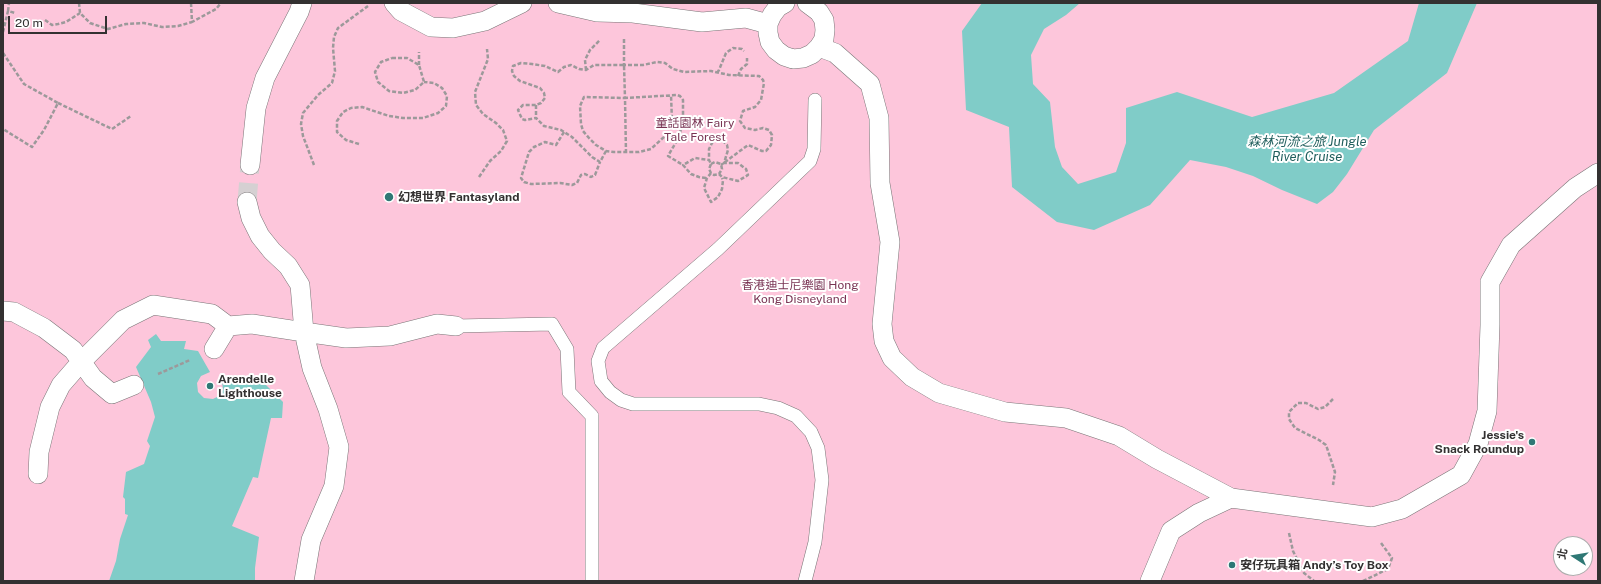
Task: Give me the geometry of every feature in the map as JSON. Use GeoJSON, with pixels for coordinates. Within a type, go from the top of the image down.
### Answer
{"type":"FeatureCollection","features":[{"type":"Feature","properties":{"kind":"street"},"geometry":{"type":"LineString","coordinates":[[250,165],[256,108],[265,78],[286,39],[302,3]]}},
{"type":"Feature","properties":{"kind":"street"},"geometry":{"type":"LineString","coordinates":[[394,3],[401,11],[431,28],[454,28],[485,21],[522,3]]}},
{"type":"Feature","properties":{"kind":"street"},"geometry":{"type":"LineString","coordinates":[[558,3],[597,12],[633,13],[702,22],[746,18],[768,24]]}},
{"type":"Feature","properties":{"kind":"street"},"geometry":{"type":"LineString","coordinates":[[785,3],[772,15],[768,24],[768,33],[770,42],[776,50],[784,56],[793,59],[803,58],[812,54],[819,48],[824,39],[824,20],[818,6]]}},
{"type":"Feature","properties":{"kind":"street"},"geometry":{"type":"LineString","coordinates":[[819,48],[835,53],[870,84],[880,118],[880,183],[890,242],[882,324],[884,340],[892,358],[912,377],[939,393],[1005,412],[1066,418],[1119,436],[1230,498],[1372,517],[1402,509],[1461,475],[1478,444],[1487,411],[1490,282],[1511,245],[1574,188],[1598,173]]}},
{"type":"Feature","properties":{"kind":"street"},"geometry":{"type":"LineString","coordinates":[[247,202],[251,218],[260,236],[272,251],[288,266],[300,285],[304,332],[312,368],[328,409],[339,447],[334,486],[311,540],[304,581]]}},
{"type":"Feature","properties":{"kind":"street"},"geometry":{"type":"LineString","coordinates":[[38,474],[39,452],[50,407],[61,384],[123,320],[153,306],[212,314],[228,326],[252,324],[346,338],[390,336],[437,324],[456,326]]}},
{"type":"Feature","properties":{"kind":"street"},"geometry":{"type":"LineString","coordinates":[[3,311],[14,312],[44,328],[73,350],[93,378],[112,394],[134,385]]}},
{"type":"Feature","properties":{"kind":"street"},"geometry":{"type":"LineString","coordinates":[[214,349],[228,326]]}},
{"type":"Feature","properties":{"kind":"street"},"geometry":{"type":"LineString","coordinates":[[1150,581],[1171,531],[1199,513],[1230,498]]}},
{"type":"Feature","properties":{"kind":"lane"},"geometry":{"type":"LineString","coordinates":[[805,581],[815,542],[822,480],[818,448],[811,432],[796,416],[778,408],[759,404],[633,404],[621,400],[610,392],[601,380],[598,362],[603,348],[718,249],[810,161],[814,149],[815,100]]}},
{"type":"Feature","properties":{"kind":"lane"},"geometry":{"type":"LineString","coordinates":[[456,326],[552,324],[567,349],[569,392],[592,416],[592,581]]}},
{"type":"Feature","properties":{"kind":"path"},"geometry":{"type":"LineString","coordinates":[[3,32],[9,3]]}},
{"type":"Feature","properties":{"kind":"path"},"geometry":{"type":"LineString","coordinates":[[79,3],[80,13],[90,23],[108,29],[126,24],[144,23],[162,27],[178,26],[192,22],[216,8],[221,3]]}},
{"type":"Feature","properties":{"kind":"path"},"geometry":{"type":"LineString","coordinates":[[191,3],[192,22]]}},
{"type":"Feature","properties":{"kind":"path"},"geometry":{"type":"LineString","coordinates":[[314,165],[303,136],[301,124],[303,113],[318,95],[332,83],[335,71],[333,42],[338,28],[372,3]]}},
{"type":"Feature","properties":{"kind":"path"},"geometry":{"type":"LineString","coordinates":[[8,11],[15,13]]}},
{"type":"Feature","properties":{"kind":"path"},"geometry":{"type":"LineString","coordinates":[[45,20],[52,25],[58,24],[66,22],[80,13]]}},
{"type":"Feature","properties":{"kind":"path"},"geometry":{"type":"LineString","coordinates":[[475,23],[486,44],[488,59],[475,92],[476,105],[483,114],[503,130],[507,141],[501,151],[490,161],[479,178]]}},
{"type":"Feature","properties":{"kind":"path"},"geometry":{"type":"LineString","coordinates":[[624,35],[626,153]]}},
{"type":"Feature","properties":{"kind":"path"},"geometry":{"type":"LineString","coordinates":[[717,73],[720,70],[726,53],[733,48],[742,49],[748,54],[747,64],[738,76]]}},
{"type":"Feature","properties":{"kind":"path"},"geometry":{"type":"LineString","coordinates":[[3,53],[24,84],[58,103],[112,129],[131,116]]}},
{"type":"Feature","properties":{"kind":"path"},"geometry":{"type":"LineString","coordinates":[[359,144],[346,140],[337,132],[337,121],[343,112],[351,108],[362,107],[389,116],[403,118],[423,118],[438,113],[446,106],[447,96],[442,88],[434,83],[424,82],[415,90],[403,93],[389,91],[378,82],[375,72],[381,62],[392,58],[407,58],[419,65],[424,82]]}},
{"type":"Feature","properties":{"kind":"path"},"geometry":{"type":"LineString","coordinates":[[536,118],[525,120],[522,119],[518,113],[518,110],[523,105],[536,105],[541,103],[545,98],[544,93],[540,88],[520,81],[514,76],[512,71],[513,66],[516,64],[545,66],[558,72],[564,67],[571,65],[579,70],[586,70],[594,65],[643,65],[657,62],[665,63],[673,69],[684,72],[696,71],[738,76],[759,76],[764,83],[761,100],[755,107],[743,111],[740,121],[745,128],[751,130],[767,129],[772,135],[771,145],[766,151],[757,150],[753,146],[748,145],[721,165]]}},
{"type":"Feature","properties":{"kind":"path"},"geometry":{"type":"LineString","coordinates":[[671,95],[672,120],[665,136],[651,149],[626,153],[606,151],[596,146],[583,131],[580,114],[584,97],[625,98],[671,95],[680,96],[683,100],[684,109],[682,128],[668,156],[682,165],[691,174],[707,178]]}},
{"type":"Feature","properties":{"kind":"path"},"geometry":{"type":"LineString","coordinates":[[3,130],[32,146],[44,130],[58,103]]}},
{"type":"Feature","properties":{"kind":"path"},"geometry":{"type":"LineString","coordinates":[[536,105],[536,118],[544,126],[564,132],[572,137],[592,157],[600,162]]}},
{"type":"Feature","properties":{"kind":"path"},"geometry":{"type":"LineString","coordinates":[[564,132],[556,145],[545,142],[534,147],[529,152],[521,178],[524,182],[531,184],[560,182],[572,185],[577,183],[581,175],[585,174],[591,177],[593,176],[606,151]]}},
{"type":"Feature","properties":{"kind":"path"},"geometry":{"type":"LineString","coordinates":[[711,173],[709,169],[711,164],[709,160],[709,149],[718,136],[727,145],[728,150],[724,163]]}},
{"type":"Feature","properties":{"kind":"path"},"geometry":{"type":"LineString","coordinates":[[682,165],[695,158],[709,160]]}},
{"type":"Feature","properties":{"kind":"path"},"geometry":{"type":"LineString","coordinates":[[711,164],[715,162],[721,165]]}},
{"type":"Feature","properties":{"kind":"path"},"geometry":{"type":"LineString","coordinates":[[711,173],[714,175],[719,174],[722,177],[738,182],[748,175],[746,169],[738,163],[724,163]]}},
{"type":"Feature","properties":{"kind":"path"},"geometry":{"type":"LineString","coordinates":[[719,174],[722,169],[721,165]]}},
{"type":"Feature","properties":{"kind":"path"},"geometry":{"type":"LineString","coordinates":[[711,173],[707,178],[704,188],[711,202],[718,197],[722,190],[724,180],[722,177]]}},
{"type":"Feature","properties":{"kind":"path"},"geometry":{"type":"LineString","coordinates":[[134,385],[214,349]]}},
{"type":"Feature","properties":{"kind":"path"},"geometry":{"type":"LineString","coordinates":[[1324,511],[1334,484],[1332,462],[1326,445],[1295,428],[1289,419],[1289,412],[1298,403],[1306,403],[1318,409],[1325,407],[1333,399]]}},
{"type":"Feature","properties":{"kind":"path"},"geometry":{"type":"LineString","coordinates":[[1294,506],[1287,523],[1292,551],[1304,572],[1314,581]]}},
{"type":"Feature","properties":{"kind":"path"},"geometry":{"type":"LineString","coordinates":[[1363,581],[1388,569],[1392,558],[1382,545],[1377,533],[1379,515]]}},
{"type":"Feature","properties":{"kind":"green space","name":"香港迪士尼樂園 Hong Kong Disneyland"},"geometry":{"type":"Polygon","coordinates":[[[3,3],[1598,3],[1598,581],[3,581],[3,3]]]}},
{"type":"Feature","properties":{"kind":"water","name":"森林河流之旅 Jungle River Cruise"},"geometry":{"type":"Polygon","coordinates":[[[982,3],[1080,3],[1066,15],[1044,29],[1031,55],[1033,84],[1050,102],[1055,147],[1062,167],[1078,184],[1116,172],[1126,143],[1126,108],[1177,92],[1252,117],[1334,93],[1408,41],[1419,3],[1477,3],[1447,73],[1374,130],[1347,174],[1333,192],[1317,204],[1282,190],[1253,176],[1226,167],[1190,160],[1150,205],[1094,230],[1057,222],[1012,187],[1009,127],[966,110],[962,31],[982,3]]]}},
{"type":"Feature","properties":{"kind":"water"},"geometry":{"type":"Polygon","coordinates":[[[156,334],[161,341],[186,341],[184,349],[198,351],[210,372],[201,376],[197,383],[198,392],[204,398],[213,399],[217,397],[223,390],[222,381],[226,377],[266,385],[283,402],[282,418],[271,418],[258,478],[253,477],[232,526],[259,537],[255,581],[109,581],[128,515],[125,514],[125,499],[123,497],[126,472],[144,464],[150,446],[147,441],[155,417],[151,402],[136,367],[151,347],[148,340],[156,334]]]}},
{"type":"Feature","properties":{"kind":"tunnel"},"geometry":{"type":"LineString","coordinates":[[247,202],[250,165]]}},
{"type":"Feature","properties":{"kind":"place","name":"幻想世界 Fantasyland"},"geometry":{"type":"Point","coordinates":[389,197]}},
{"type":"Feature","properties":{"kind":"place","name":"Arendelle Lighthouse"},"geometry":{"type":"Point","coordinates":[210,386]}},
{"type":"Feature","properties":{"kind":"place","name":"Jessie's Snack Roundup"},"geometry":{"type":"Point","coordinates":[1532,442]}},
{"type":"Feature","properties":{"kind":"place","name":"安仔玩具箱 Andy’s Toy Box"},"geometry":{"type":"Point","coordinates":[1232,565]}},
{"type":"Feature","properties":{"kind":"park label","name":"童話園林 Fairy Tale Forest"},"geometry":{"type":"Point","coordinates":[695,130]}}]}
